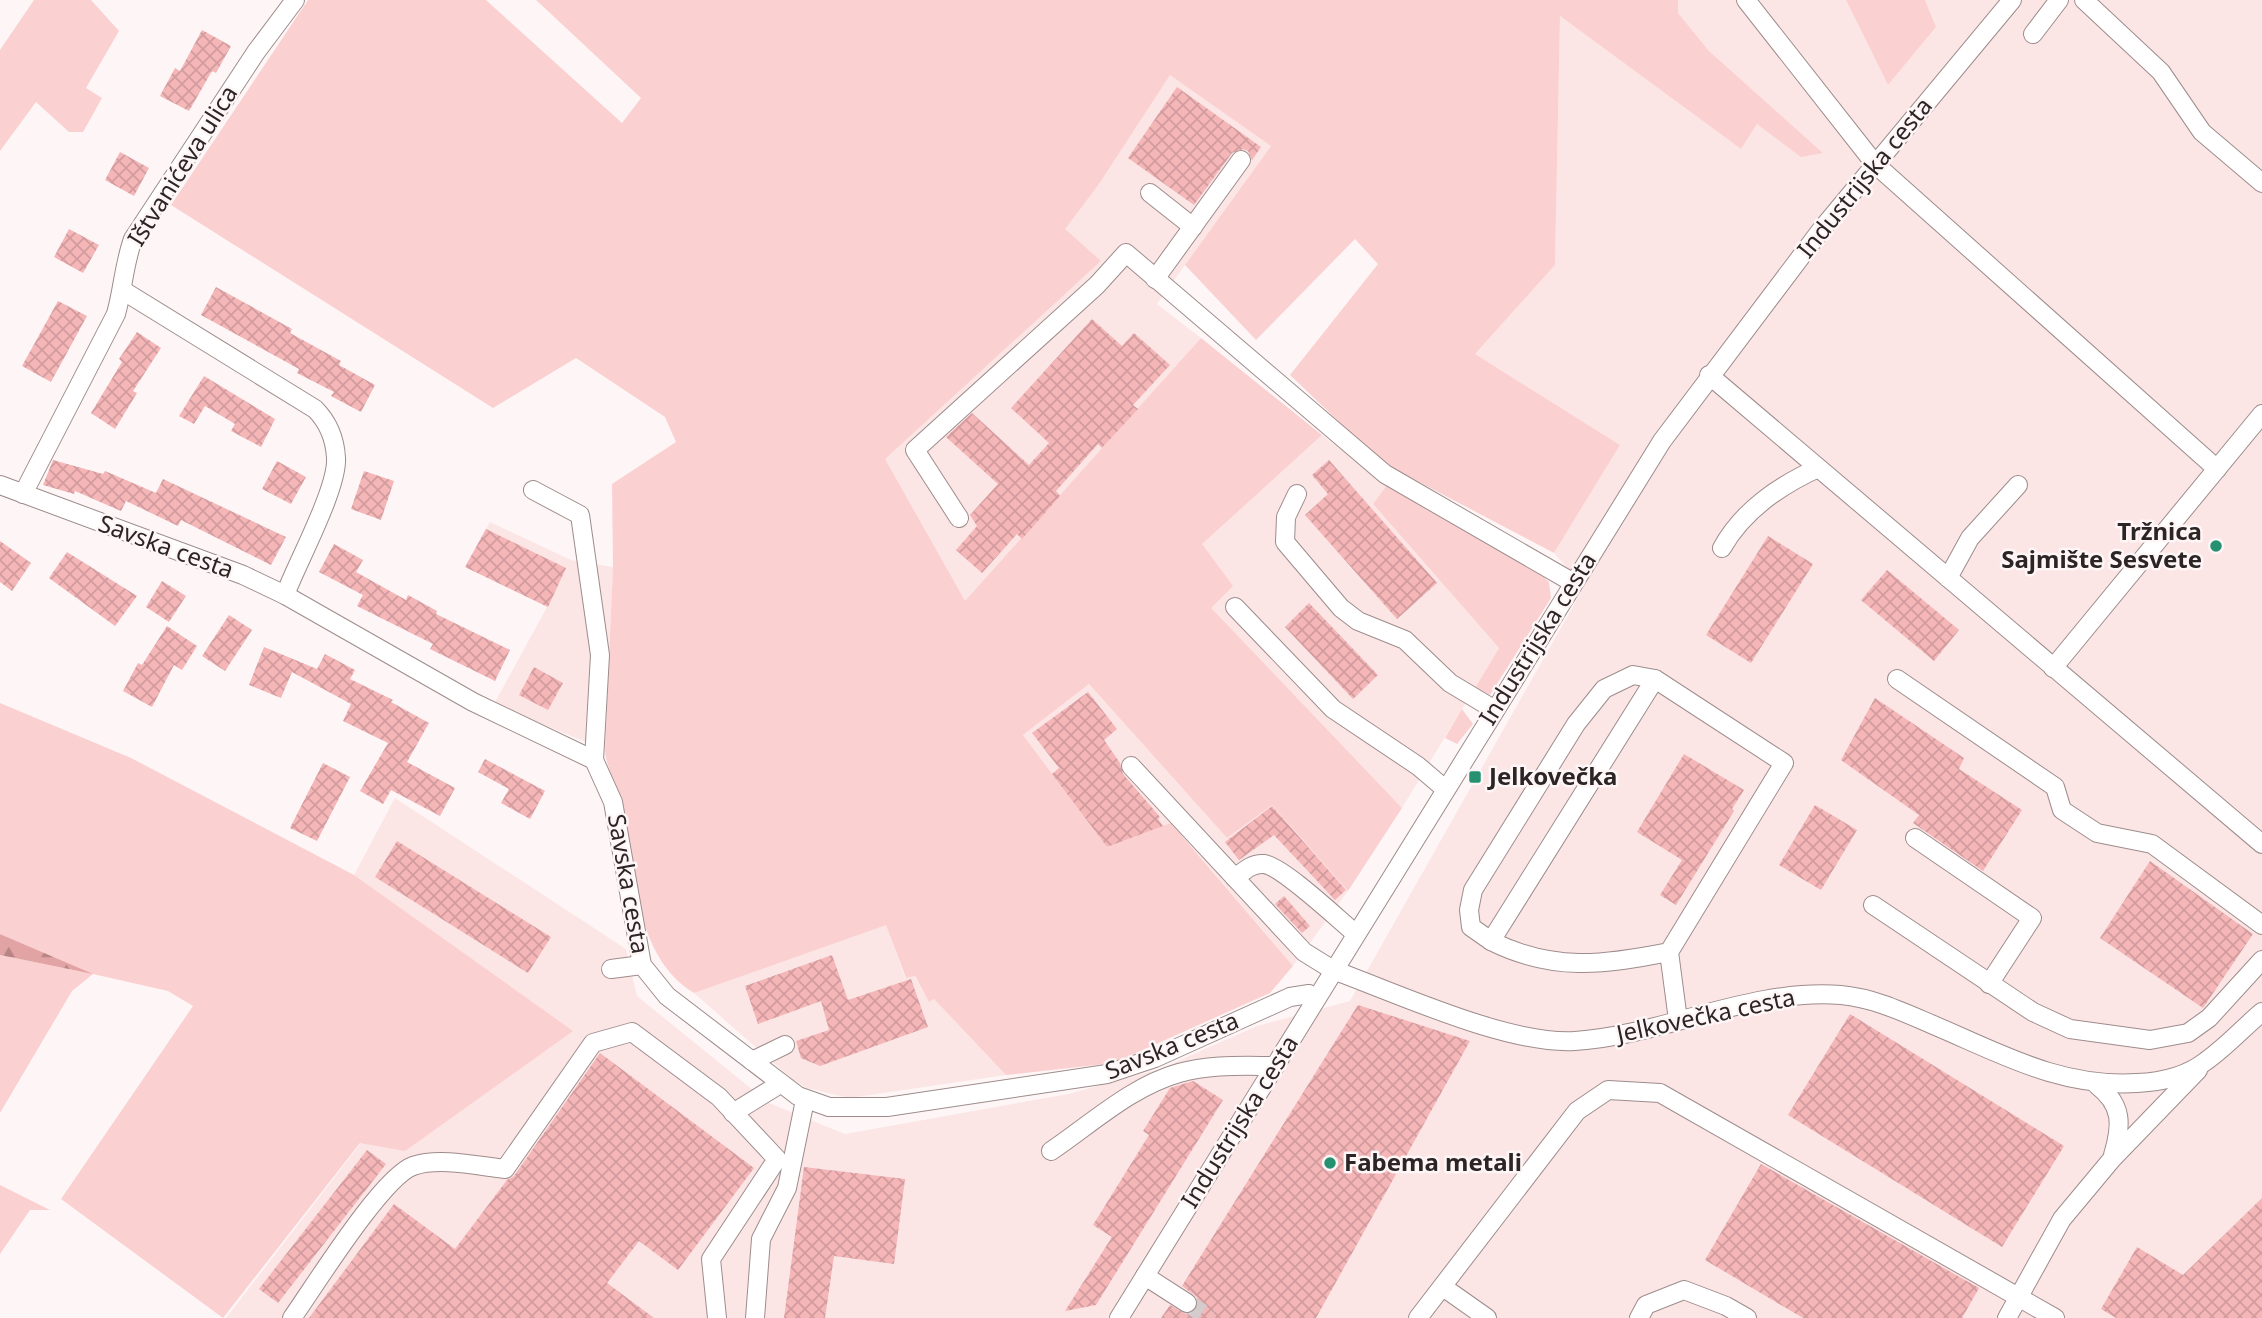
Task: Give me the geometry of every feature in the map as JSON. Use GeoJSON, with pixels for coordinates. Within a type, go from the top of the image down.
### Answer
{"type":"FeatureCollection","features":[{"type":"Feature","properties":{"kind":"street","name":"Ištvanićeva ulica"},"geometry":{"type":"LineString","coordinates":[[23,494],[116,314],[125,260],[133,239],[256,52],[295,0]]}},
{"type":"Feature","properties":{"kind":"street"},"geometry":{"type":"LineString","coordinates":[[1746,0],[1875,164],[2217,468]]}},
{"type":"Feature","properties":{"kind":"street","name":"Industrijska cesta"},"geometry":{"type":"LineString","coordinates":[[1119,1318],[1662,441],[1709,375],[1875,164],[2012,0]]}},
{"type":"Feature","properties":{"kind":"street"},"geometry":{"type":"LineString","coordinates":[[2034,34],[2059,0]]}},
{"type":"Feature","properties":{"kind":"street"},"geometry":{"type":"LineString","coordinates":[[2084,0],[2161,72],[2202,132],[2262,183]]}},
{"type":"Feature","properties":{"kind":"street"},"geometry":{"type":"LineString","coordinates":[[1155,279],[1241,160]]}},
{"type":"Feature","properties":{"kind":"street"},"geometry":{"type":"LineString","coordinates":[[1150,193],[1193,227]]}},
{"type":"Feature","properties":{"kind":"street"},"geometry":{"type":"LineString","coordinates":[[959,518],[915,450],[1097,285],[1126,253],[1385,474],[1573,582]]}},
{"type":"Feature","properties":{"kind":"street"},"geometry":{"type":"LineString","coordinates":[[122,290],[315,409],[326,421],[337,459],[330,486],[285,594]]}},
{"type":"Feature","properties":{"kind":"street"},"geometry":{"type":"LineString","coordinates":[[1709,375],[2262,844]]}},
{"type":"Feature","properties":{"kind":"street"},"geometry":{"type":"LineString","coordinates":[[2053,668],[2262,414]]}},
{"type":"Feature","properties":{"kind":"street"},"geometry":{"type":"LineString","coordinates":[[1722,548],[1732,528],[1766,498],[1788,482],[1818,468]]}},
{"type":"Feature","properties":{"kind":"street","name":"Savska cesta"},"geometry":{"type":"LineString","coordinates":[[0,485],[243,575],[285,594],[473,702],[594,760],[613,802],[642,965],[667,996],[780,1084],[805,1100],[829,1108],[887,1107],[1107,1074],[1155,1058],[1290,997],[1309,994],[1316,998]]}},
{"type":"Feature","properties":{"kind":"street"},"geometry":{"type":"LineString","coordinates":[[1948,578],[1970,538],[2018,485]]}},
{"type":"Feature","properties":{"kind":"street"},"geometry":{"type":"LineString","coordinates":[[533,490],[580,515],[600,655],[594,760]]}},
{"type":"Feature","properties":{"kind":"street"},"geometry":{"type":"LineString","coordinates":[[1297,494],[1286,517],[1285,542],[1341,608],[1358,621],[1405,640],[1450,683],[1494,710]]}},
{"type":"Feature","properties":{"kind":"street"},"geometry":{"type":"LineString","coordinates":[[1235,607],[1333,709],[1418,766],[1445,789]]}},
{"type":"Feature","properties":{"kind":"street"},"geometry":{"type":"LineString","coordinates":[[1669,952],[1608,964],[1570,964],[1517,954],[1471,927],[1469,910],[1473,890],[1576,724],[1604,689],[1633,675],[1655,679],[1784,763],[1669,952],[1678,1020]]}},
{"type":"Feature","properties":{"kind":"street"},"geometry":{"type":"LineString","coordinates":[[1491,941],[1655,679]]}},
{"type":"Feature","properties":{"kind":"street"},"geometry":{"type":"LineString","coordinates":[[1897,679],[2055,787],[2063,810],[2097,833],[2152,844],[2262,925]]}},
{"type":"Feature","properties":{"kind":"street","name":"Jelkovečka cesta"},"geometry":{"type":"LineString","coordinates":[[1131,766],[1304,952],[1333,970],[1475,1022],[1539,1040],[1592,1040],[1678,1020],[1811,995],[1860,998],[1886,1004],[2052,1074],[2097,1085],[2155,1082],[2205,1062],[2262,1012]]}},
{"type":"Feature","properties":{"kind":"street"},"geometry":{"type":"LineString","coordinates":[[1915,838],[2032,918],[1989,984]]}},
{"type":"Feature","properties":{"kind":"street"},"geometry":{"type":"LineString","coordinates":[[1235,878],[1250,866],[1259,864],[1277,869],[1355,933]]}},
{"type":"Feature","properties":{"kind":"street"},"geometry":{"type":"LineString","coordinates":[[1872,905],[2033,1012],[2070,1028],[2150,1041],[2188,1032],[2209,1018],[2262,960]]}},
{"type":"Feature","properties":{"kind":"street"},"geometry":{"type":"LineString","coordinates":[[611,969],[642,965]]}},
{"type":"Feature","properties":{"kind":"street"},"geometry":{"type":"LineString","coordinates":[[292,1318],[383,1192],[412,1167],[448,1164],[505,1169],[593,1043],[632,1032],[719,1097],[777,1159],[711,1259],[717,1318]]}},
{"type":"Feature","properties":{"kind":"street"},"geometry":{"type":"LineString","coordinates":[[752,1061],[785,1045]]}},
{"type":"Feature","properties":{"kind":"street"},"geometry":{"type":"LineString","coordinates":[[2007,1318],[2062,1219],[2112,1159],[2205,1062]]}},
{"type":"Feature","properties":{"kind":"street"},"geometry":{"type":"LineString","coordinates":[[1051,1151],[1146,1085],[1180,1072],[1211,1067],[1275,1066]]}},
{"type":"Feature","properties":{"kind":"street"},"geometry":{"type":"LineString","coordinates":[[733,1113],[780,1084]]}},
{"type":"Feature","properties":{"kind":"street"},"geometry":{"type":"LineString","coordinates":[[2097,1085],[2109,1094],[2121,1121],[2112,1159]]}},
{"type":"Feature","properties":{"kind":"street"},"geometry":{"type":"LineString","coordinates":[[1418,1318],[1577,1111],[1608,1090],[1660,1093],[2055,1318]]}},
{"type":"Feature","properties":{"kind":"street"},"geometry":{"type":"LineString","coordinates":[[755,1318],[761,1239],[787,1188],[805,1100]]}},
{"type":"Feature","properties":{"kind":"street"},"geometry":{"type":"LineString","coordinates":[[1145,1276],[1187,1303]]}},
{"type":"Feature","properties":{"kind":"street"},"geometry":{"type":"LineString","coordinates":[[1443,1287],[1487,1318]]}},
{"type":"Feature","properties":{"kind":"street"},"geometry":{"type":"LineString","coordinates":[[1639,1318],[1646,1306],[1684,1290],[1726,1306],[1747,1318]]}},
{"type":"Feature","properties":{"kind":"shaded area"},"geometry":{"type":"Polygon","coordinates":[[[34,0],[91,0],[119,31],[86,88],[102,98],[83,132],[69,132],[36,102],[0,151],[0,50],[34,0]]]}},
{"type":"Feature","properties":{"kind":"shaded area"},"geometry":{"type":"Polygon","coordinates":[[[308,0],[486,0],[622,123],[641,98],[536,0],[1678,0],[1678,13],[1709,51],[1823,153],[1801,157],[1757,124],[1741,149],[1560,16],[1555,265],[1475,354],[1620,445],[1554,553],[1381,462],[1290,375],[1378,264],[1355,239],[1256,340],[1185,265],[1271,146],[1170,75],[1099,184],[1065,229],[1101,261],[885,459],[965,601],[1201,338],[1322,435],[1202,544],[1233,586],[1211,608],[1402,808],[1348,891],[1272,805],[1227,838],[1089,684],[1023,735],[1107,847],[1171,823],[1293,966],[1270,993],[1134,1054],[1105,1064],[1006,1075],[934,999],[929,1002],[915,976],[906,978],[886,925],[694,993],[674,976],[659,956],[640,909],[623,806],[605,750],[613,567],[612,484],[676,442],[665,417],[576,358],[493,408],[171,205],[308,0]]]}},
{"type":"Feature","properties":{"kind":"shaded area"},"geometry":{"type":"Polygon","coordinates":[[[1678,0],[1846,0],[1888,85],[1936,27],[1925,0],[2262,0],[2262,1318],[226,1318],[361,1143],[572,1031],[354,875],[395,798],[626,949],[637,996],[769,1103],[845,1134],[1068,1094],[1160,1069],[1257,1026],[1350,1001],[1584,587],[1554,553],[1620,445],[1475,354],[1555,265],[1560,16],[1741,149],[1757,124],[1801,156],[1822,152],[1709,51],[1678,13],[1678,0]]]}},
{"type":"Feature","properties":{"kind":"shaded area"},"geometry":{"type":"Polygon","coordinates":[[[1846,0],[1925,0],[1936,27],[1888,85],[1846,0]]]}},
{"type":"Feature","properties":{"kind":"shaded area"},"geometry":{"type":"Polygon","coordinates":[[[1170,74],[1271,146],[1157,304],[1201,338],[965,602],[884,459],[1101,261],[1064,229],[1099,184],[1170,74]]]}},
{"type":"Feature","properties":{"kind":"shaded area"},"geometry":{"type":"Polygon","coordinates":[[[1322,435],[1387,485],[1373,504],[1499,648],[1402,808],[1210,608],[1201,544],[1322,435]]]}},
{"type":"Feature","properties":{"kind":"shaded area"},"geometry":{"type":"Polygon","coordinates":[[[1387,485],[1535,569],[1549,582],[1551,598],[1490,695],[1475,688],[1499,648],[1373,504],[1387,485]]]}},
{"type":"Feature","properties":{"kind":"shaded area"},"geometry":{"type":"Polygon","coordinates":[[[490,522],[571,560],[613,567],[605,750],[494,704],[547,607],[465,567],[490,522]]]}},
{"type":"Feature","properties":{"kind":"shaded area"},"geometry":{"type":"Polygon","coordinates":[[[1089,684],[1227,838],[1272,804],[1348,891],[1293,966],[1172,823],[1107,847],[1023,735],[1089,684]]]}},
{"type":"Feature","properties":{"kind":"shaded area"},"geometry":{"type":"Polygon","coordinates":[[[0,703],[131,758],[354,875],[573,1031],[405,1151],[360,1143],[223,1318],[61,1199],[193,1006],[168,991],[93,974],[72,991],[0,1113],[0,955],[89,973],[0,934],[0,703]]]}},
{"type":"Feature","properties":{"kind":"shaded area"},"geometry":{"type":"Polygon","coordinates":[[[1462,709],[1473,724],[1457,744],[1445,738],[1462,709]]]}},
{"type":"Feature","properties":{"kind":"shaded area"},"geometry":{"type":"Polygon","coordinates":[[[886,924],[905,978],[914,976],[929,1002],[934,999],[1006,1075],[849,1098],[807,1088],[792,1079],[694,993],[886,924]]]}},
{"type":"Feature","properties":{"kind":"shaded area"},"geometry":{"type":"Polygon","coordinates":[[[0,1185],[50,1210],[30,1210],[0,1254],[0,1185]]]}},
{"type":"Feature","properties":{"kind":"green space"},"geometry":{"type":"Polygon","coordinates":[[[0,934],[93,974],[0,955],[0,934]]]}},
{"type":"Feature","properties":{"kind":"building"},"geometry":{"type":"Polygon","coordinates":[[[202,30],[231,46],[216,73],[212,71],[189,111],[160,96],[175,68],[180,71],[202,30]]]}},
{"type":"Feature","properties":{"kind":"building"},"geometry":{"type":"Polygon","coordinates":[[[1177,87],[1261,147],[1252,160],[1248,151],[1243,149],[1232,153],[1194,205],[1128,158],[1177,87]]]}},
{"type":"Feature","properties":{"kind":"building"},"geometry":{"type":"Polygon","coordinates":[[[120,152],[149,168],[134,196],[105,180],[120,152]]]}},
{"type":"Feature","properties":{"kind":"building"},"geometry":{"type":"Polygon","coordinates":[[[69,229],[99,245],[83,273],[54,257],[69,229]]]}},
{"type":"Feature","properties":{"kind":"building"},"geometry":{"type":"Polygon","coordinates":[[[216,287],[292,329],[290,333],[341,361],[339,365],[375,385],[361,412],[331,396],[334,392],[297,373],[299,369],[201,315],[216,287]]]}},
{"type":"Feature","properties":{"kind":"building"},"geometry":{"type":"Polygon","coordinates":[[[58,301],[87,316],[51,382],[22,366],[58,301]]]}},
{"type":"Feature","properties":{"kind":"building"},"geometry":{"type":"Polygon","coordinates":[[[1092,319],[1122,346],[1134,333],[1170,365],[1133,405],[1138,409],[1102,448],[1098,444],[1056,491],[1060,496],[1022,539],[1017,534],[982,573],[956,550],[977,526],[970,515],[998,484],[946,437],[972,413],[1029,465],[1049,443],[1011,408],[1092,319]]]}},
{"type":"Feature","properties":{"kind":"building"},"geometry":{"type":"Polygon","coordinates":[[[137,332],[161,348],[133,391],[137,393],[115,429],[91,413],[122,362],[119,359],[137,332]]]}},
{"type":"Feature","properties":{"kind":"building"},"geometry":{"type":"Polygon","coordinates":[[[204,376],[275,419],[261,447],[231,431],[235,424],[205,406],[194,424],[179,416],[204,376]]]}},
{"type":"Feature","properties":{"kind":"building"},"geometry":{"type":"Polygon","coordinates":[[[53,460],[103,474],[105,471],[156,493],[163,479],[286,537],[271,565],[181,520],[178,526],[126,501],[121,511],[75,491],[74,494],[43,485],[53,460]]]}},
{"type":"Feature","properties":{"kind":"building"},"geometry":{"type":"Polygon","coordinates":[[[1329,460],[1437,583],[1397,619],[1305,515],[1328,494],[1312,475],[1329,460]]]}},
{"type":"Feature","properties":{"kind":"building"},"geometry":{"type":"Polygon","coordinates":[[[277,461],[306,477],[291,504],[262,489],[277,461]]]}},
{"type":"Feature","properties":{"kind":"building"},"geometry":{"type":"Polygon","coordinates":[[[364,471],[394,481],[381,520],[351,509],[364,471]]]}},
{"type":"Feature","properties":{"kind":"building"},"geometry":{"type":"Polygon","coordinates":[[[486,529],[566,568],[548,607],[465,567],[486,529]]]}},
{"type":"Feature","properties":{"kind":"building"},"geometry":{"type":"Polygon","coordinates":[[[1768,536],[1813,564],[1751,663],[1706,635],[1768,536]]]}},
{"type":"Feature","properties":{"kind":"building"},"geometry":{"type":"Polygon","coordinates":[[[0,541],[31,563],[12,591],[0,582],[0,541]]]}},
{"type":"Feature","properties":{"kind":"building"},"geometry":{"type":"Polygon","coordinates":[[[334,544],[363,560],[356,572],[406,600],[408,595],[437,611],[436,614],[510,650],[495,681],[430,649],[433,644],[357,606],[363,595],[319,572],[334,544]]]}},
{"type":"Feature","properties":{"kind":"building"},"geometry":{"type":"Polygon","coordinates":[[[67,552],[137,596],[115,626],[49,578],[67,552]]]}},
{"type":"Feature","properties":{"kind":"building"},"geometry":{"type":"Polygon","coordinates":[[[1887,570],[1959,630],[1934,661],[1861,600],[1887,570]]]}},
{"type":"Feature","properties":{"kind":"building"},"geometry":{"type":"Polygon","coordinates":[[[162,581],[186,596],[169,622],[146,607],[162,581]]]}},
{"type":"Feature","properties":{"kind":"building"},"geometry":{"type":"Polygon","coordinates":[[[1309,603],[1378,675],[1353,699],[1285,627],[1309,603]]]}},
{"type":"Feature","properties":{"kind":"building"},"geometry":{"type":"Polygon","coordinates":[[[229,615],[252,630],[225,671],[202,656],[229,615]]]}},
{"type":"Feature","properties":{"kind":"building"},"geometry":{"type":"Polygon","coordinates":[[[167,626],[197,646],[182,670],[174,665],[152,707],[123,691],[138,663],[142,665],[167,626]]]}},
{"type":"Feature","properties":{"kind":"building"},"geometry":{"type":"Polygon","coordinates":[[[264,647],[317,669],[325,654],[355,670],[350,679],[393,700],[391,702],[429,723],[407,762],[455,788],[440,816],[391,790],[383,804],[360,791],[388,743],[343,721],[351,704],[292,672],[281,698],[249,685],[264,647]]]}},
{"type":"Feature","properties":{"kind":"building"},"geometry":{"type":"Polygon","coordinates":[[[534,667],[563,683],[548,710],[519,695],[534,667]]]}},
{"type":"Feature","properties":{"kind":"building"},"geometry":{"type":"Polygon","coordinates":[[[1088,692],[1117,729],[1104,740],[1120,763],[1123,774],[1160,817],[1158,819],[1163,826],[1107,847],[1052,774],[1059,768],[1032,733],[1088,692]]]}},
{"type":"Feature","properties":{"kind":"building"},"geometry":{"type":"Polygon","coordinates":[[[1875,698],[1964,758],[1959,769],[2022,810],[1983,871],[1913,823],[1919,815],[1841,760],[1875,698]]]}},
{"type":"Feature","properties":{"kind":"building"},"geometry":{"type":"Polygon","coordinates":[[[1684,754],[1744,790],[1676,905],[1660,895],[1682,860],[1637,832],[1684,754]]]}},
{"type":"Feature","properties":{"kind":"building"},"geometry":{"type":"Polygon","coordinates":[[[485,759],[545,791],[530,819],[501,803],[509,789],[478,772],[485,759]]]}},
{"type":"Feature","properties":{"kind":"building"},"geometry":{"type":"Polygon","coordinates":[[[323,763],[350,777],[317,841],[290,828],[323,763]]]}},
{"type":"Feature","properties":{"kind":"building"},"geometry":{"type":"Polygon","coordinates":[[[1815,805],[1857,830],[1821,890],[1779,865],[1815,805]]]}},
{"type":"Feature","properties":{"kind":"building"},"geometry":{"type":"Polygon","coordinates":[[[1272,806],[1346,890],[1335,900],[1274,835],[1239,860],[1225,842],[1272,806]]]}},
{"type":"Feature","properties":{"kind":"building"},"geometry":{"type":"Polygon","coordinates":[[[397,841],[551,937],[528,973],[375,877],[397,841]]]}},
{"type":"Feature","properties":{"kind":"building"},"geometry":{"type":"Polygon","coordinates":[[[2150,861],[2253,934],[2203,1008],[2100,938],[2150,861]]]}},
{"type":"Feature","properties":{"kind":"building"},"geometry":{"type":"Polygon","coordinates":[[[1284,896],[1310,926],[1302,933],[1275,904],[1284,896]]]}},
{"type":"Feature","properties":{"kind":"building"},"geometry":{"type":"Polygon","coordinates":[[[832,955],[848,1000],[911,979],[928,1027],[820,1066],[801,1058],[796,1041],[829,1030],[821,1001],[758,1024],[745,986],[832,955]]]}},
{"type":"Feature","properties":{"kind":"building","name":"Fabema metali"},"geometry":{"type":"Polygon","coordinates":[[[1358,1005],[1470,1041],[1316,1318],[1161,1318],[1170,1305],[1186,1314],[1197,1309],[1197,1297],[1182,1286],[1358,1005]]]}},
{"type":"Feature","properties":{"kind":"building"},"geometry":{"type":"Polygon","coordinates":[[[1850,1014],[2064,1146],[2002,1247],[1788,1115],[1850,1014]]]}},
{"type":"Feature","properties":{"kind":"building"},"geometry":{"type":"Polygon","coordinates":[[[600,1053],[754,1168],[678,1270],[639,1241],[607,1283],[654,1318],[309,1318],[394,1204],[455,1249],[507,1180],[514,1176],[600,1053]]]}},
{"type":"Feature","properties":{"kind":"building"},"geometry":{"type":"Polygon","coordinates":[[[1193,1081],[1223,1100],[1096,1305],[1065,1311],[1112,1237],[1093,1225],[1149,1135],[1143,1131],[1170,1088],[1193,1081]]]}},
{"type":"Feature","properties":{"kind":"building"},"geometry":{"type":"Polygon","coordinates":[[[367,1150],[386,1164],[278,1303],[259,1289],[367,1150]]]}},
{"type":"Feature","properties":{"kind":"building"},"geometry":{"type":"Polygon","coordinates":[[[1761,1164],[1979,1288],[1962,1318],[1803,1318],[1705,1260],[1761,1164]]]}},
{"type":"Feature","properties":{"kind":"building"},"geometry":{"type":"Polygon","coordinates":[[[804,1167],[905,1179],[894,1264],[834,1256],[825,1318],[784,1318],[804,1167]]]}},
{"type":"Feature","properties":{"kind":"building"},"geometry":{"type":"Polygon","coordinates":[[[2262,1198],[2262,1318],[2116,1318],[2101,1309],[2137,1247],[2183,1275],[2262,1198]]]}},
{"type":"Feature","properties":{"kind":"tunnel"},"geometry":{"type":"LineString","coordinates":[[1187,1303],[1210,1318]]}},
{"type":"Feature","properties":{"kind":"place","name":"Tržnica Sajmište Sesvete"},"geometry":{"type":"Point","coordinates":[2216,546]}},
{"type":"Feature","properties":{"kind":"place","name":"Jelkovečka"},"geometry":{"type":"Point","coordinates":[1475,777]}},
{"type":"Feature","properties":{"kind":"place","name":"Fabema metali"},"geometry":{"type":"Point","coordinates":[1330,1163]}}]}
